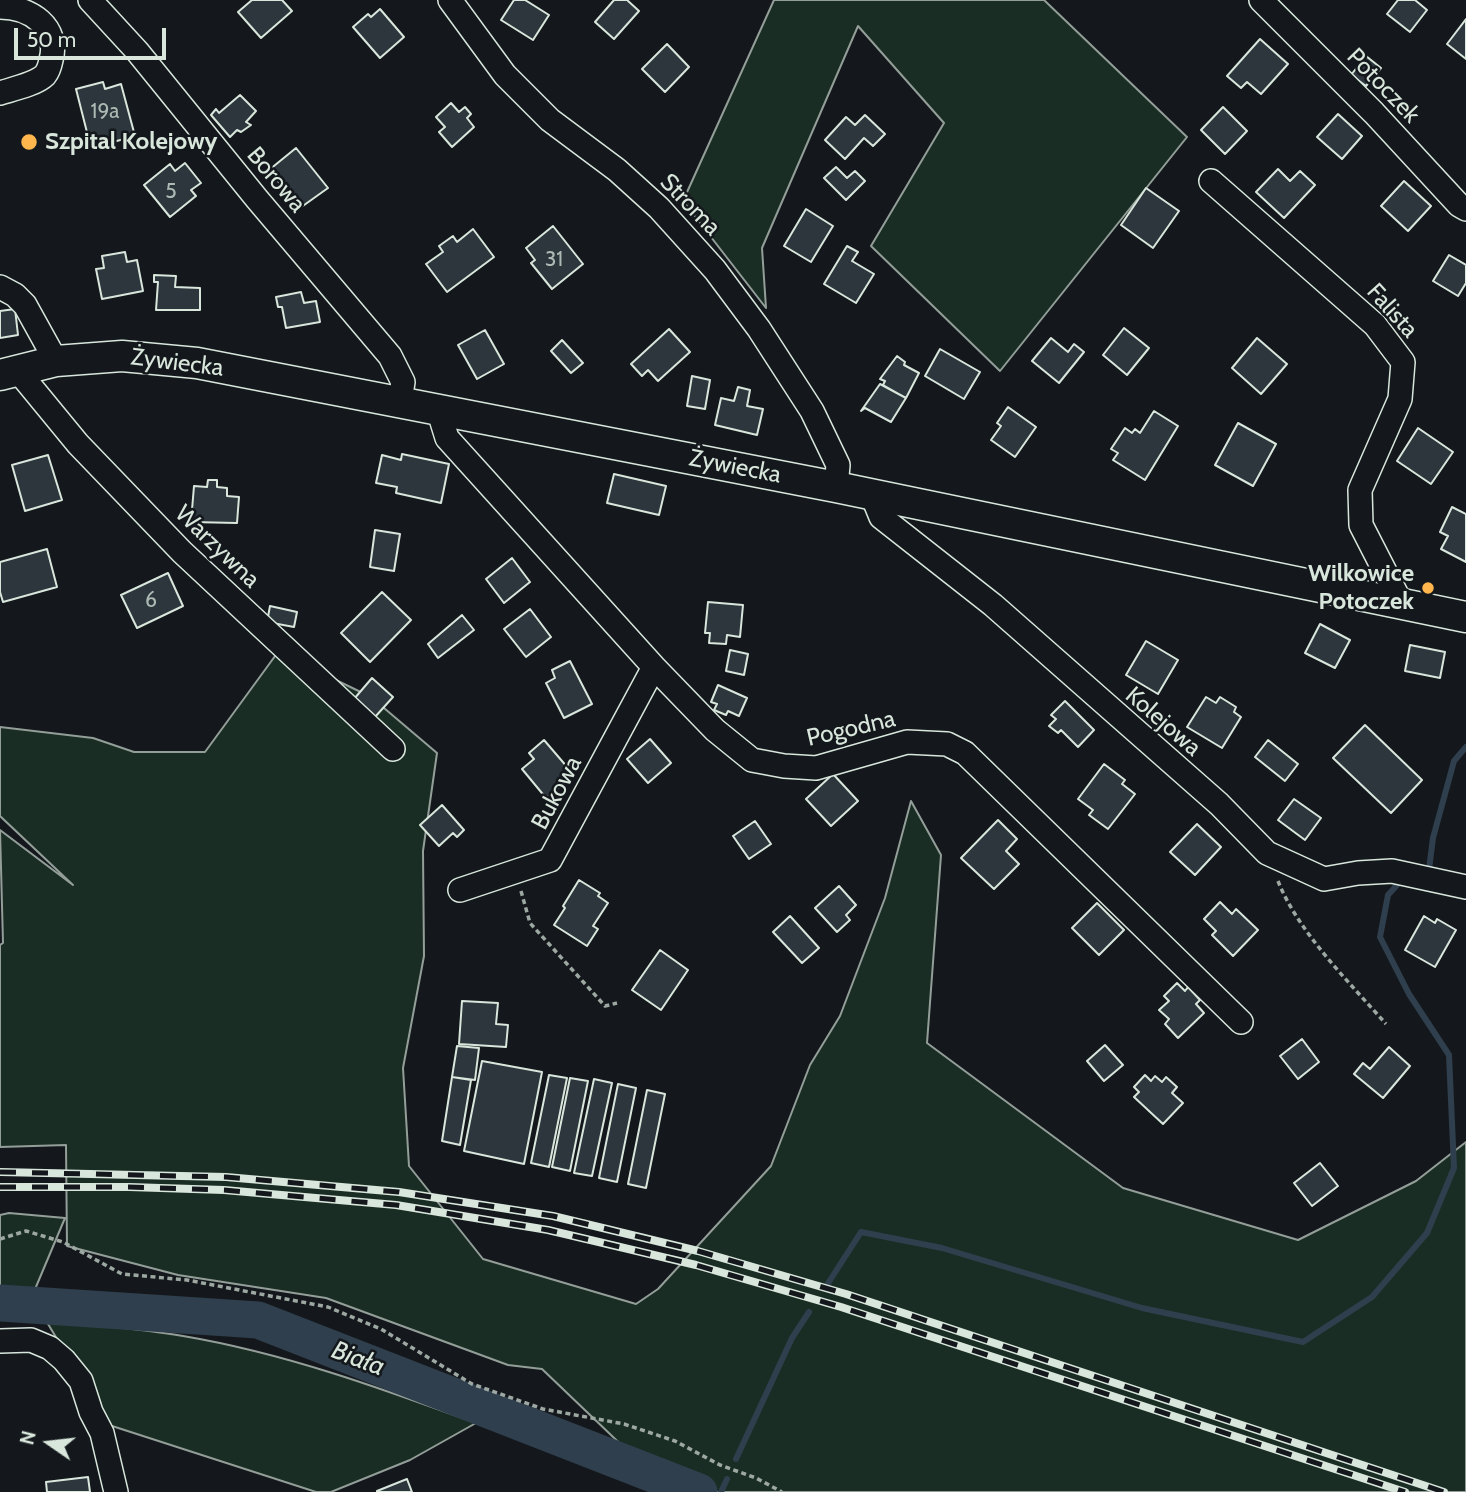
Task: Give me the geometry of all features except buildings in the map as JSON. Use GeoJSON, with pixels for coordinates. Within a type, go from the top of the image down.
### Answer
{"type":"FeatureCollection","features":[{"type":"Feature","properties":{"kind":"main road","name":"Żywiecka"},"geometry":{"type":"LineString","coordinates":[[9,373],[56,361],[122,356],[197,363],[836,487],[1466,617]]}},
{"type":"Feature","properties":{"kind":"street","name":"Borowa"},"geometry":{"type":"LineString","coordinates":[[90,0],[137,51],[257,199],[390,356],[403,382],[400,401]]}},
{"type":"Feature","properties":{"kind":"street","name":"Stroma"},"geometry":{"type":"LineString","coordinates":[[450,0],[505,75],[550,120],[617,170],[659,208],[715,270],[759,329],[812,411],[838,465],[836,487]]}},
{"type":"Feature","properties":{"kind":"street","name":"Potoczek"},"geometry":{"type":"LineString","coordinates":[[1261,0],[1374,113],[1459,205],[1466,209]]}},
{"type":"Feature","properties":{"kind":"street"},"geometry":{"type":"LineString","coordinates":[[0,7],[27,12],[40,20],[48,28],[54,50],[48,71],[42,78],[0,93]]}},
{"type":"Feature","properties":{"kind":"street","name":"Falista"},"geometry":{"type":"LineString","coordinates":[[1211,181],[1375,325],[1403,362],[1400,399],[1360,490],[1361,525],[1401,603]]}},
{"type":"Feature","properties":{"kind":"street"},"geometry":{"type":"LineString","coordinates":[[0,288],[15,295],[25,305],[56,361]]}},
{"type":"Feature","properties":{"kind":"street","name":"Warzywna"},"geometry":{"type":"LineString","coordinates":[[9,373],[182,552],[393,749]]}},
{"type":"Feature","properties":{"kind":"street","name":"Pogodna"},"geometry":{"type":"LineString","coordinates":[[438,409],[447,438],[654,667],[715,730],[752,760],[816,768],[907,742],[947,744],[965,753],[1241,1022]]}},
{"type":"Feature","properties":{"kind":"street","name":"Kolejowa"},"geometry":{"type":"LineString","coordinates":[[872,495],[881,517],[993,605],[1219,804],[1267,853],[1324,879],[1392,871],[1466,887]]}},
{"type":"Feature","properties":{"kind":"street","name":"Bukowa"},"geometry":{"type":"LineString","coordinates":[[460,890],[550,860],[654,667]]}},
{"type":"Feature","properties":{"kind":"street"},"geometry":{"type":"LineString","coordinates":[[0,1340],[31,1340],[50,1349],[64,1360],[81,1381],[91,1412],[102,1433],[116,1492]]}},
{"type":"Feature","properties":{"kind":"path"},"geometry":{"type":"LineString","coordinates":[[1267,853],[1284,897],[1323,951],[1386,1024]]}},
{"type":"Feature","properties":{"kind":"path"},"geometry":{"type":"LineString","coordinates":[[515,872],[530,923],[605,1006],[617,1003]]}},
{"type":"Feature","properties":{"kind":"path"},"geometry":{"type":"LineString","coordinates":[[0,1239],[26,1231],[62,1242],[122,1274],[187,1280],[328,1307],[381,1329],[472,1384],[543,1409],[624,1424],[675,1441],[720,1465],[756,1478],[782,1492]]}},
{"type":"Feature","properties":{"kind":"green space"},"geometry":{"type":"Polygon","coordinates":[[[774,0],[1044,0],[1187,137],[1000,371],[871,246],[944,123],[858,26],[762,248],[766,308],[683,201],[774,0]]]}},
{"type":"Feature","properties":{"kind":"green space"},"geometry":{"type":"Polygon","coordinates":[[[278,652],[371,697],[437,753],[423,851],[424,956],[403,1068],[409,1166],[483,1259],[636,1304],[658,1289],[771,1166],[810,1065],[840,1016],[885,898],[911,801],[941,855],[927,1043],[1123,1188],[1298,1240],[1416,1181],[1466,1142],[1466,1492],[666,1492],[658,1480],[542,1369],[508,1365],[326,1298],[178,1275],[67,1246],[66,1145],[0,1147],[0,945],[3,943],[0,830],[73,885],[0,816],[0,727],[93,738],[134,752],[205,752],[278,652]]]}},
{"type":"Feature","properties":{"kind":"green space"},"geometry":{"type":"Polygon","coordinates":[[[9,1213],[65,1218],[25,1313],[0,1319],[0,1215],[9,1213]]]}},
{"type":"Feature","properties":{"kind":"green space"},"geometry":{"type":"Polygon","coordinates":[[[45,1319],[166,1333],[221,1343],[295,1362],[476,1423],[410,1460],[331,1492],[316,1492],[109,1425],[45,1319]]]}},
{"type":"Feature","properties":{"kind":"waterway"},"geometry":{"type":"LineString","coordinates":[[1429,869],[1433,838],[1454,761],[1466,747]]}},
{"type":"Feature","properties":{"kind":"waterway"},"geometry":{"type":"LineString","coordinates":[[825,1288],[861,1232],[942,1248],[1142,1308],[1303,1342],[1372,1297],[1427,1233],[1454,1168],[1449,1055],[1409,994],[1380,937],[1388,895],[1398,884]]}},
{"type":"Feature","properties":{"kind":"waterway","name":"Biała"},"geometry":{"type":"LineString","coordinates":[[0,1303],[258,1320],[699,1492]]}},
{"type":"Feature","properties":{"kind":"waterway"},"geometry":{"type":"LineString","coordinates":[[736,1459],[792,1338],[809,1312]]}},
{"type":"Feature","properties":{"kind":"waterway"},"geometry":{"type":"LineString","coordinates":[[721,1492],[727,1479]]}},
{"type":"Feature","properties":{"kind":"railway"},"geometry":{"type":"LineString","coordinates":[[0,1172],[226,1177],[399,1192],[553,1216],[698,1251],[846,1294],[1444,1492]]}},
{"type":"Feature","properties":{"kind":"railway"},"geometry":{"type":"LineString","coordinates":[[0,1187],[224,1190],[396,1205],[548,1230],[696,1265],[841,1307],[1405,1492]]}},
{"type":"Feature","properties":{"kind":"place","name":"Szpital Kolejowy"},"geometry":{"type":"Point","coordinates":[29,142]}},
{"type":"Feature","properties":{"kind":"place","name":"Wilkowice Potoczek"},"geometry":{"type":"Point","coordinates":[1428,588]}}]}
